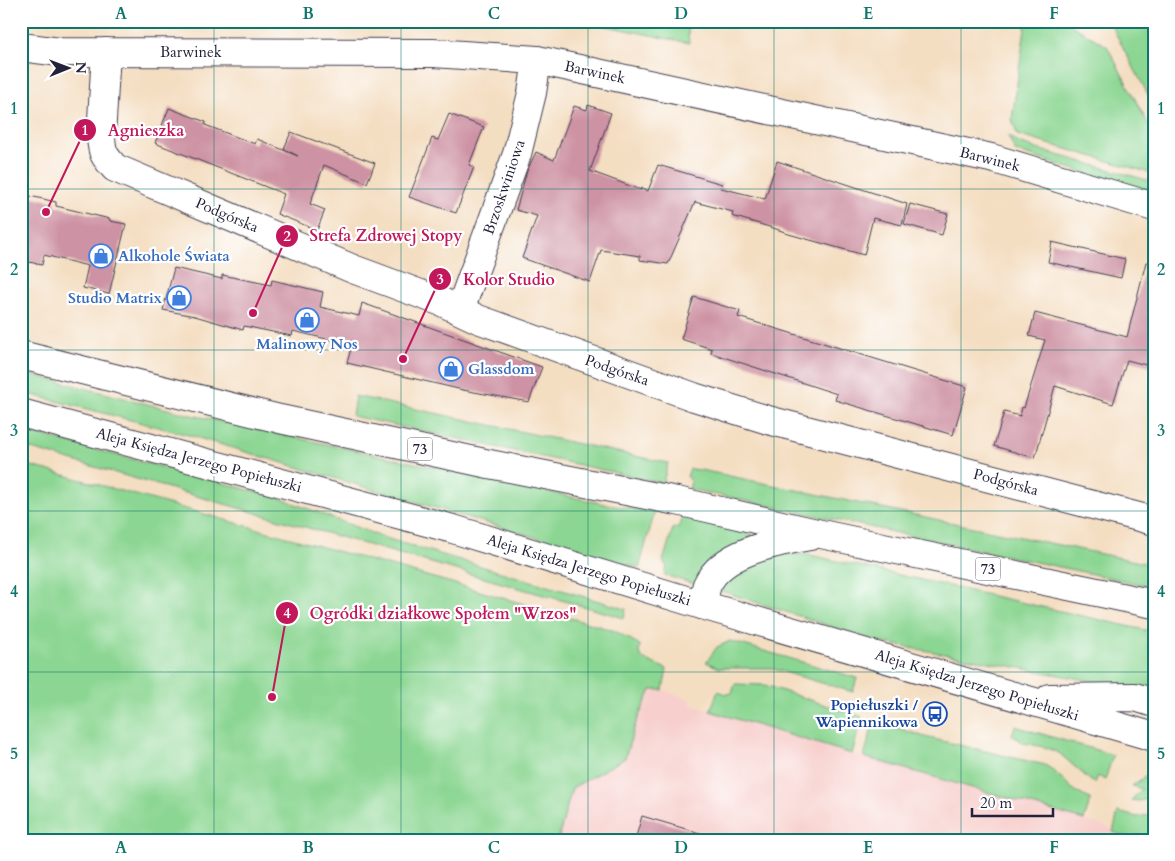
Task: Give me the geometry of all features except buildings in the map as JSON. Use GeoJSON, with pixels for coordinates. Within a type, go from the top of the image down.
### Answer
{"type":"FeatureCollection","features":[{"type":"Feature","properties":{"kind":"street","name":"Barwinek"},"geometry":{"type":"LineString","coordinates":[[21,47],[60,52],[433,53],[537,60],[991,158],[1154,207]]}},
{"type":"Feature","properties":{"kind":"street","name":"Podgórska"},"geometry":{"type":"LineString","coordinates":[[106,52],[101,136],[102,149],[104,155],[116,168],[353,269],[460,310],[478,319],[694,397],[768,420],[1154,521]]}},
{"type":"Feature","properties":{"kind":"street","name":"Brzoskwiniowa"},"geometry":{"type":"LineString","coordinates":[[460,310],[517,154],[532,93],[537,60]]}},
{"type":"Feature","properties":{"kind":"street","name":"73"},"geometry":{"type":"LineString","coordinates":[[21,355],[280,419],[489,464],[677,501],[821,534],[1154,604]]}},
{"type":"Feature","properties":{"kind":"street","name":"Aleja Księdza Jerzego Popiełuszki"},"geometry":{"type":"LineString","coordinates":[[21,413],[453,528],[702,604],[1154,737]]}},
{"type":"Feature","properties":{"kind":"street"},"geometry":{"type":"LineString","coordinates":[[702,604],[707,586],[713,576],[733,559],[772,543],[821,534]]}},
{"type":"Feature","properties":{"kind":"street"},"geometry":{"type":"LineString","coordinates":[[1021,698],[1135,697],[1154,703]]}},
{"type":"Feature","properties":{"kind":"shaded area"},"geometry":{"type":"Polygon","coordinates":[[[651,690],[663,690],[691,700],[690,704],[710,711],[852,754],[1084,820],[1112,829],[1115,833],[1136,840],[558,840],[572,788],[625,758],[635,725],[651,690]]]}},
{"type":"Feature","properties":{"kind":"green space"},"geometry":{"type":"Polygon","coordinates":[[[593,21],[687,21],[689,43],[592,23],[593,21]]]}},
{"type":"Feature","properties":{"kind":"green space"},"geometry":{"type":"Polygon","coordinates":[[[1026,21],[1064,21],[1107,46],[1154,135],[1154,174],[1017,135],[1012,119],[1026,21]]]}},
{"type":"Feature","properties":{"kind":"green space"},"geometry":{"type":"Polygon","coordinates":[[[1109,21],[1154,21],[1154,106],[1109,21]]]}},
{"type":"Feature","properties":{"kind":"green space"},"geometry":{"type":"Polygon","coordinates":[[[1008,136],[1019,143],[1033,148],[1154,182],[1154,195],[1015,151],[1008,136]]]}},
{"type":"Feature","properties":{"kind":"green space"},"geometry":{"type":"Polygon","coordinates":[[[21,372],[191,415],[614,506],[655,511],[639,568],[185,434],[21,392],[21,372]]]}},
{"type":"Feature","properties":{"kind":"green space"},"geometry":{"type":"Polygon","coordinates":[[[355,396],[668,463],[663,483],[352,416],[355,396]]]}},
{"type":"Feature","properties":{"kind":"green space"},"geometry":{"type":"Polygon","coordinates":[[[21,430],[280,498],[382,537],[626,609],[624,618],[21,446],[21,430]]]}},
{"type":"Feature","properties":{"kind":"green space"},"geometry":{"type":"Polygon","coordinates":[[[21,463],[466,587],[615,631],[640,645],[639,653],[643,659],[667,669],[663,690],[651,690],[635,725],[625,758],[572,788],[558,840],[21,840],[21,463]]]}},
{"type":"Feature","properties":{"kind":"green space"},"geometry":{"type":"Polygon","coordinates":[[[690,469],[1154,565],[1154,587],[689,489],[691,482],[687,476],[690,469]]]}},
{"type":"Feature","properties":{"kind":"green space"},"geometry":{"type":"Polygon","coordinates":[[[683,516],[748,530],[751,532],[751,536],[694,584],[664,575],[667,567],[663,561],[673,528],[680,526],[683,516]]]}},
{"type":"Feature","properties":{"kind":"green space"},"geometry":{"type":"Polygon","coordinates":[[[792,554],[810,555],[1154,632],[1154,694],[879,642],[718,590],[731,574],[750,563],[792,554]]]}},
{"type":"Feature","properties":{"kind":"green space"},"geometry":{"type":"Polygon","coordinates":[[[730,641],[857,678],[853,692],[770,668],[719,668],[706,662],[717,647],[730,641]]]}},
{"type":"Feature","properties":{"kind":"green space"},"geometry":{"type":"Polygon","coordinates":[[[735,684],[765,685],[862,717],[852,754],[710,711],[718,691],[727,694],[732,693],[735,684]]]}},
{"type":"Feature","properties":{"kind":"green space"},"geometry":{"type":"Polygon","coordinates":[[[874,720],[925,737],[1045,765],[1077,792],[1091,799],[1084,820],[864,757],[874,720]]]}},
{"type":"Feature","properties":{"kind":"green space"},"geometry":{"type":"Polygon","coordinates":[[[1015,726],[1113,755],[1105,780],[1098,776],[1095,783],[1059,753],[1044,747],[1023,743],[1012,735],[1015,726]]]}},
{"type":"Feature","properties":{"kind":"green space"},"geometry":{"type":"Polygon","coordinates":[[[1154,774],[1154,798],[1139,801],[1131,800],[1142,789],[1132,786],[1143,778],[1154,774]]]}},
{"type":"Feature","properties":{"kind":"green space"},"geometry":{"type":"Polygon","coordinates":[[[1118,812],[1137,817],[1154,814],[1154,840],[1136,840],[1113,832],[1118,812]]]}},
{"type":"Feature","properties":{"kind":"place","name":"Agnieszka"},"geometry":{"type":"Point","coordinates":[46,212]}},
{"type":"Feature","properties":{"kind":"place","name":"Alkohole Świata"},"geometry":{"type":"Point","coordinates":[101,256]}},
{"type":"Feature","properties":{"kind":"place","name":"Studio Matrix"},"geometry":{"type":"Point","coordinates":[179,298]}},
{"type":"Feature","properties":{"kind":"place","name":"Strefa Zdrowej Stopy"},"geometry":{"type":"Point","coordinates":[253,313]}},
{"type":"Feature","properties":{"kind":"place","name":"Malinowy Nos"},"geometry":{"type":"Point","coordinates":[307,320]}},
{"type":"Feature","properties":{"kind":"place","name":"Kolor Studio"},"geometry":{"type":"Point","coordinates":[403,359]}},
{"type":"Feature","properties":{"kind":"place","name":"Glassdom"},"geometry":{"type":"Point","coordinates":[451,369]}},
{"type":"Feature","properties":{"kind":"place","name":"Ogródki działkowe Społem \"Wrzos\""},"geometry":{"type":"Point","coordinates":[272,697]}},
{"type":"Feature","properties":{"kind":"place","name":"Popiełuszki / Wapiennikowa"},"geometry":{"type":"Point","coordinates":[935,714]}}]}
